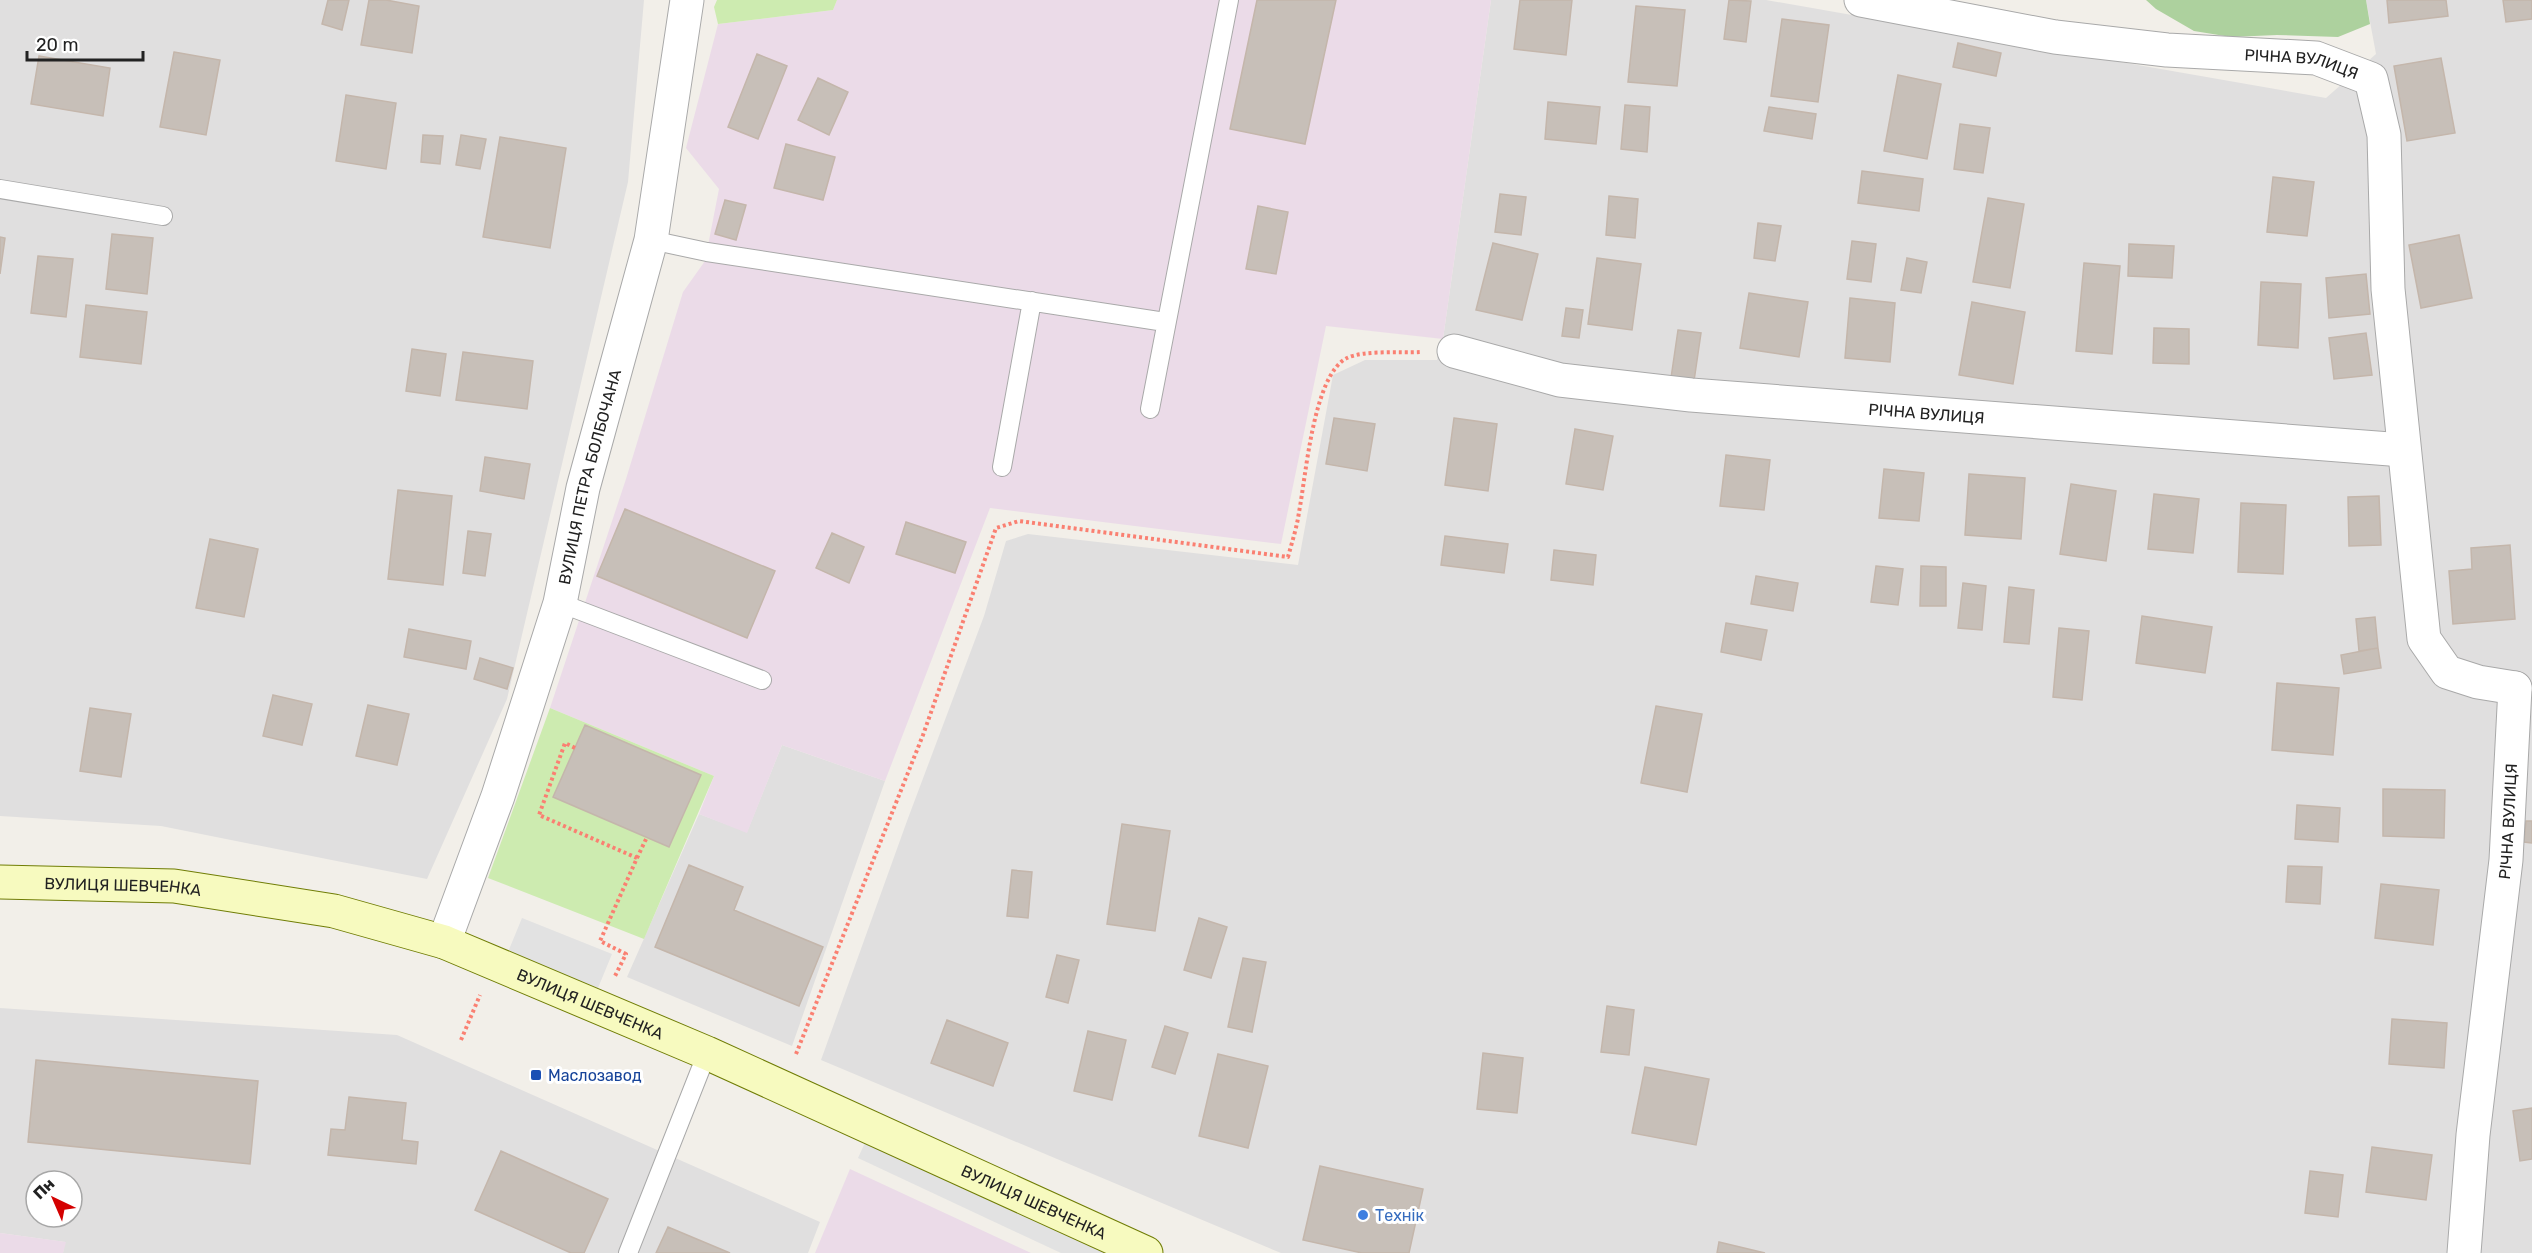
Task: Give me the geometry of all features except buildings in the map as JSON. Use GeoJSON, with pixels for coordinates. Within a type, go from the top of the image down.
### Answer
{"type":"FeatureCollection","features":[{"type":"Feature","properties":{"kind":"street","name":"ВУЛИЦЯ ПЕТРА БОЛБОЧАНА"},"geometry":{"type":"LineString","coordinates":[[444,942],[498,796],[560,603],[583,488],[651,240],[687,0]]}},
{"type":"Feature","properties":{"kind":"street","name":"РІЧНА ВУЛИЦЯ"},"geometry":{"type":"LineString","coordinates":[[1861,0],[2055,37],[2167,50],[2316,58],[2371,79],[2384,135],[2388,289],[2424,639],[2447,672],[2478,682],[2524,683],[2506,860],[2473,1135],[2464,1253]]}},
{"type":"Feature","properties":{"kind":"street","name":"РІЧНА ВУЛИЦЯ"},"geometry":{"type":"LineString","coordinates":[[1454,351],[1560,380],[1691,396],[2403,450]]}},
{"type":"Feature","properties":{"kind":"street","name":"ВУЛИЦЯ ШЕВЧЕНКА"},"geometry":{"type":"LineString","coordinates":[[0,882],[174,886],[334,911],[444,942],[707,1053],[1146,1253]]}},
{"type":"Feature","properties":{"kind":"lane"},"geometry":{"type":"LineString","coordinates":[[1150,409],[1229,0]]}},
{"type":"Feature","properties":{"kind":"lane"},"geometry":{"type":"LineString","coordinates":[[0,189],[163,216]]}},
{"type":"Feature","properties":{"kind":"lane"},"geometry":{"type":"LineString","coordinates":[[651,240],[707,252],[1166,322]]}},
{"type":"Feature","properties":{"kind":"lane"},"geometry":{"type":"LineString","coordinates":[[1002,467],[1032,301]]}},
{"type":"Feature","properties":{"kind":"lane"},"geometry":{"type":"LineString","coordinates":[[560,603],[762,680]]}},
{"type":"Feature","properties":{"kind":"lane"},"geometry":{"type":"LineString","coordinates":[[628,1253],[707,1053]]}},
{"type":"Feature","properties":{"kind":"path"},"geometry":{"type":"LineString","coordinates":[[782,1089],[923,735],[996,528],[1019,521],[1288,557],[1299,513],[1308,445],[1331,371],[1347,358],[1366,354],[1454,351]]}},
{"type":"Feature","properties":{"kind":"path"},"geometry":{"type":"LineString","coordinates":[[575,748],[565,742],[539,815],[637,858]]}},
{"type":"Feature","properties":{"kind":"path"},"geometry":{"type":"LineString","coordinates":[[599,1009],[626,954],[600,942],[647,837]]}},
{"type":"Feature","properties":{"kind":"path"},"geometry":{"type":"LineString","coordinates":[[461,1040],[493,963]]}},
{"type":"Feature","properties":{"kind":"shaded area"},"geometry":{"type":"Polygon","coordinates":[[[0,0],[644,0],[628,182],[507,699],[427,879],[161,826],[0,816],[0,0]]]}},
{"type":"Feature","properties":{"kind":"shaded area"},"geometry":{"type":"Polygon","coordinates":[[[837,0],[1491,0],[1443,339],[1326,326],[1281,544],[990,508],[885,781],[782,745],[747,833],[699,814],[714,776],[550,708],[626,479],[683,292],[705,261],[719,189],[686,148],[718,24],[833,10],[837,0]]]}},
{"type":"Feature","properties":{"kind":"shaded area"},"geometry":{"type":"Polygon","coordinates":[[[1491,0],[1766,0],[2326,98],[2376,54],[2366,0],[2532,0],[2532,1253],[1281,1253],[821,1060],[984,616],[1006,541],[1028,534],[1298,565],[1333,375],[1365,360],[1437,360],[1443,339],[1491,0]]]}},
{"type":"Feature","properties":{"kind":"shaded area"},"geometry":{"type":"Polygon","coordinates":[[[782,745],[885,781],[792,1046],[627,977],[699,814],[747,832],[782,745]]]}},
{"type":"Feature","properties":{"kind":"shaded area"},"geometry":{"type":"Polygon","coordinates":[[[522,918],[612,954],[598,988],[508,952],[522,918]]]}},
{"type":"Feature","properties":{"kind":"shaded area"},"geometry":{"type":"Polygon","coordinates":[[[0,1008],[397,1035],[820,1222],[808,1253],[63,1253],[65,1242],[0,1233],[0,1008]]]}},
{"type":"Feature","properties":{"kind":"shaded area"},"geometry":{"type":"Polygon","coordinates":[[[869,1134],[1124,1253],[1061,1253],[858,1158],[869,1134]]]}},
{"type":"Feature","properties":{"kind":"shaded area"},"geometry":{"type":"Polygon","coordinates":[[[850,1169],[1031,1253],[815,1253],[850,1169]]]}},
{"type":"Feature","properties":{"kind":"shaded area"},"geometry":{"type":"Polygon","coordinates":[[[0,1233],[66,1242],[63,1253],[0,1253],[0,1233]]]}},
{"type":"Feature","properties":{"kind":"green space"},"geometry":{"type":"Polygon","coordinates":[[[717,0],[837,0],[833,10],[718,24],[714,7],[717,0]]]}},
{"type":"Feature","properties":{"kind":"green space"},"geometry":{"type":"Polygon","coordinates":[[[2146,0],[2366,0],[2370,24],[2338,37],[2277,35],[2231,37],[2194,31],[2156,9],[2146,0]]]}},
{"type":"Feature","properties":{"kind":"green space"},"geometry":{"type":"Polygon","coordinates":[[[550,708],[714,776],[644,939],[488,878],[550,708]]]}},
{"type":"Feature","properties":{"kind":"place","name":"Маслозавод"},"geometry":{"type":"Point","coordinates":[536,1075]}},
{"type":"Feature","properties":{"kind":"place","name":"Технік"},"geometry":{"type":"Point","coordinates":[1363,1215]}}]}
